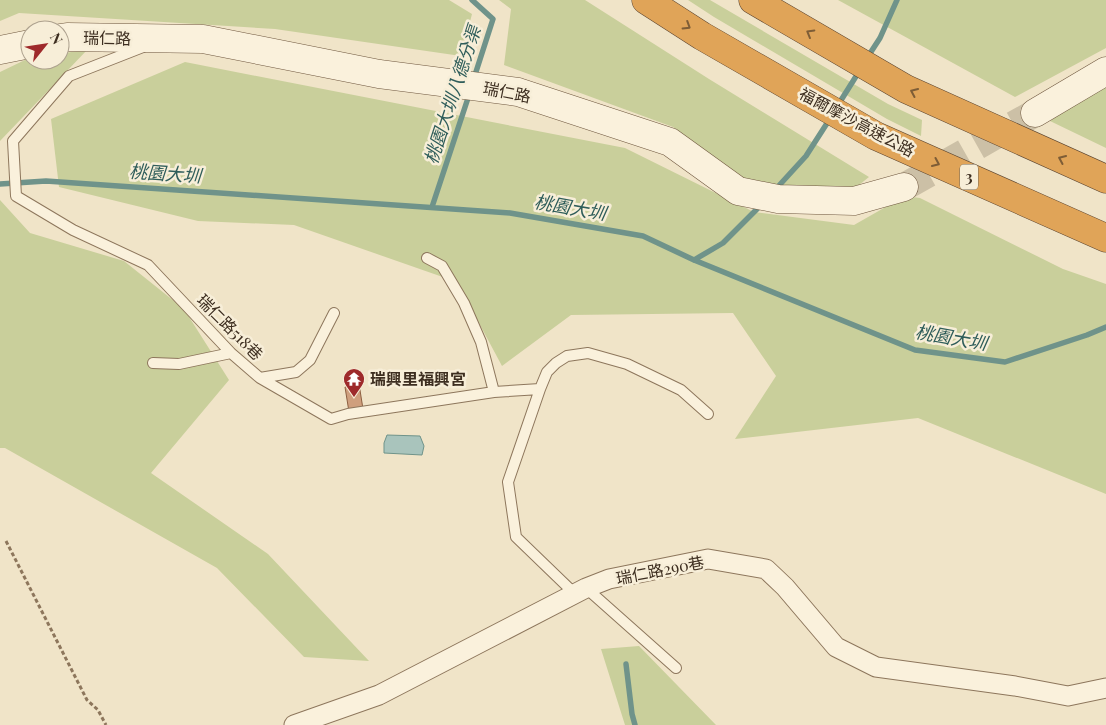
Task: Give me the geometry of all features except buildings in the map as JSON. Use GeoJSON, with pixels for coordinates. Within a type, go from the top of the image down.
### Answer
{"type":"FeatureCollection","features":[{"type":"Feature","properties":{"kind":"highway","name":"福爾摩沙高速公路"},"geometry":{"type":"LineString","coordinates":[[646,0],[702,36],[876,136],[1101,236]]}},
{"type":"Feature","properties":{"kind":"highway"},"geometry":{"type":"LineString","coordinates":[[753,0],[906,89],[1106,180]]}},
{"type":"Feature","properties":{"kind":"street","name":"瑞仁路"},"geometry":{"type":"LineString","coordinates":[[70,37],[203,39],[379,74],[518,92],[670,142],[738,191],[778,199],[854,201],[904,187]]}},
{"type":"Feature","properties":{"kind":"street"},"geometry":{"type":"LineString","coordinates":[[0,50],[20,46]]}},
{"type":"Feature","properties":{"kind":"street"},"geometry":{"type":"LineString","coordinates":[[1034,113],[1106,71]]}},
{"type":"Feature","properties":{"kind":"street","name":"瑞仁路290巷"},"geometry":{"type":"LineString","coordinates":[[294,725],[379,695],[580,590],[609,579],[708,559],[766,569],[785,587],[836,646],[876,667],[1016,686],[1068,696],[1106,688]]}},
{"type":"Feature","properties":{"kind":"lane","name":"瑞仁路518巷"},"geometry":{"type":"LineString","coordinates":[[166,38],[69,76],[13,141],[16,196],[73,230],[148,265],[231,353],[260,378],[331,419],[348,414],[494,392],[540,389]]}},
{"type":"Feature","properties":{"kind":"lane"},"geometry":{"type":"LineString","coordinates":[[427,258],[442,266],[464,303],[481,342],[494,392]]}},
{"type":"Feature","properties":{"kind":"lane"},"geometry":{"type":"LineString","coordinates":[[260,378],[296,372],[310,360],[334,314]]}},
{"type":"Feature","properties":{"kind":"lane"},"geometry":{"type":"LineString","coordinates":[[153,364],[179,364],[231,353]]}},
{"type":"Feature","properties":{"kind":"lane"},"geometry":{"type":"LineString","coordinates":[[676,668],[516,537],[508,482],[547,372],[556,363],[568,356],[588,353],[627,364],[681,390],[708,414]]}},
{"type":"Feature","properties":{"kind":"path"},"geometry":{"type":"LineString","coordinates":[[6,542],[87,700],[98,710],[106,725]]}},
{"type":"Feature","properties":{"kind":"green space"},"geometry":{"type":"Polygon","coordinates":[[[0,0],[449,0],[472,14],[461,56],[275,29],[19,13],[0,21],[0,0]]]}},
{"type":"Feature","properties":{"kind":"green space"},"geometry":{"type":"Polygon","coordinates":[[[499,0],[585,0],[869,177],[849,193],[751,186],[673,127],[504,65],[511,9],[499,0]]]}},
{"type":"Feature","properties":{"kind":"green space"},"geometry":{"type":"Polygon","coordinates":[[[688,0],[710,0],[888,104],[922,120],[921,136],[887,119],[688,0]]]}},
{"type":"Feature","properties":{"kind":"green space"},"geometry":{"type":"Polygon","coordinates":[[[838,0],[1106,0],[1106,48],[1015,97],[838,0]]]}},
{"type":"Feature","properties":{"kind":"green space"},"geometry":{"type":"Polygon","coordinates":[[[88,49],[70,68],[70,52],[88,49]]]}},
{"type":"Feature","properties":{"kind":"green space"},"geometry":{"type":"Polygon","coordinates":[[[20,62],[20,70],[68,70],[0,141],[0,72],[20,62]]]}},
{"type":"Feature","properties":{"kind":"green space"},"geometry":{"type":"Polygon","coordinates":[[[185,62],[625,148],[754,212],[854,225],[905,196],[920,198],[1063,269],[1106,284],[1106,494],[918,418],[735,439],[776,376],[733,313],[571,315],[502,366],[457,282],[294,225],[198,221],[59,187],[51,119],[185,62]]]}},
{"type":"Feature","properties":{"kind":"green space"},"geometry":{"type":"Polygon","coordinates":[[[1106,86],[1106,148],[1050,121],[1090,91],[1106,86]]]}},
{"type":"Feature","properties":{"kind":"green space"},"geometry":{"type":"Polygon","coordinates":[[[0,200],[30,233],[124,261],[184,309],[229,380],[151,473],[268,554],[369,661],[304,657],[217,568],[5,448],[0,448],[0,200]]]}},
{"type":"Feature","properties":{"kind":"green space"},"geometry":{"type":"Polygon","coordinates":[[[639,646],[716,725],[625,725],[601,649],[639,646]]]}},
{"type":"Feature","properties":{"kind":"water"},"geometry":{"type":"Polygon","coordinates":[[[387,435],[420,436],[424,446],[422,455],[384,453],[384,443],[387,435]]]}},
{"type":"Feature","properties":{"kind":"waterway","name":"桃園大圳八德分渠"},"geometry":{"type":"LineString","coordinates":[[472,0],[493,19],[474,78]]}},
{"type":"Feature","properties":{"kind":"waterway"},"geometry":{"type":"LineString","coordinates":[[867,58],[880,38],[897,0]]}},
{"type":"Feature","properties":{"kind":"waterway"},"geometry":{"type":"LineString","coordinates":[[838,105],[860,70]]}},
{"type":"Feature","properties":{"kind":"waterway","name":"桃園大圳八德分渠"},"geometry":{"type":"LineString","coordinates":[[432,207],[470,92]]}},
{"type":"Feature","properties":{"kind":"waterway"},"geometry":{"type":"LineString","coordinates":[[774,191],[806,156],[831,117]]}},
{"type":"Feature","properties":{"kind":"waterway","name":"桃園大圳"},"geometry":{"type":"LineString","coordinates":[[0,184],[46,181],[510,213],[643,236],[694,260],[915,350],[1005,362],[1106,327]]}},
{"type":"Feature","properties":{"kind":"waterway"},"geometry":{"type":"LineString","coordinates":[[694,260],[723,243],[761,205]]}},
{"type":"Feature","properties":{"kind":"waterway"},"geometry":{"type":"LineString","coordinates":[[626,664],[635,725]]}},
{"type":"Feature","properties":{"kind":"tunnel"},"geometry":{"type":"LineString","coordinates":[[904,187],[1035,113]]}},
{"type":"Feature","properties":{"kind":"place","name":"瑞興里福興宮"},"geometry":{"type":"Point","coordinates":[354,398]}}]}
